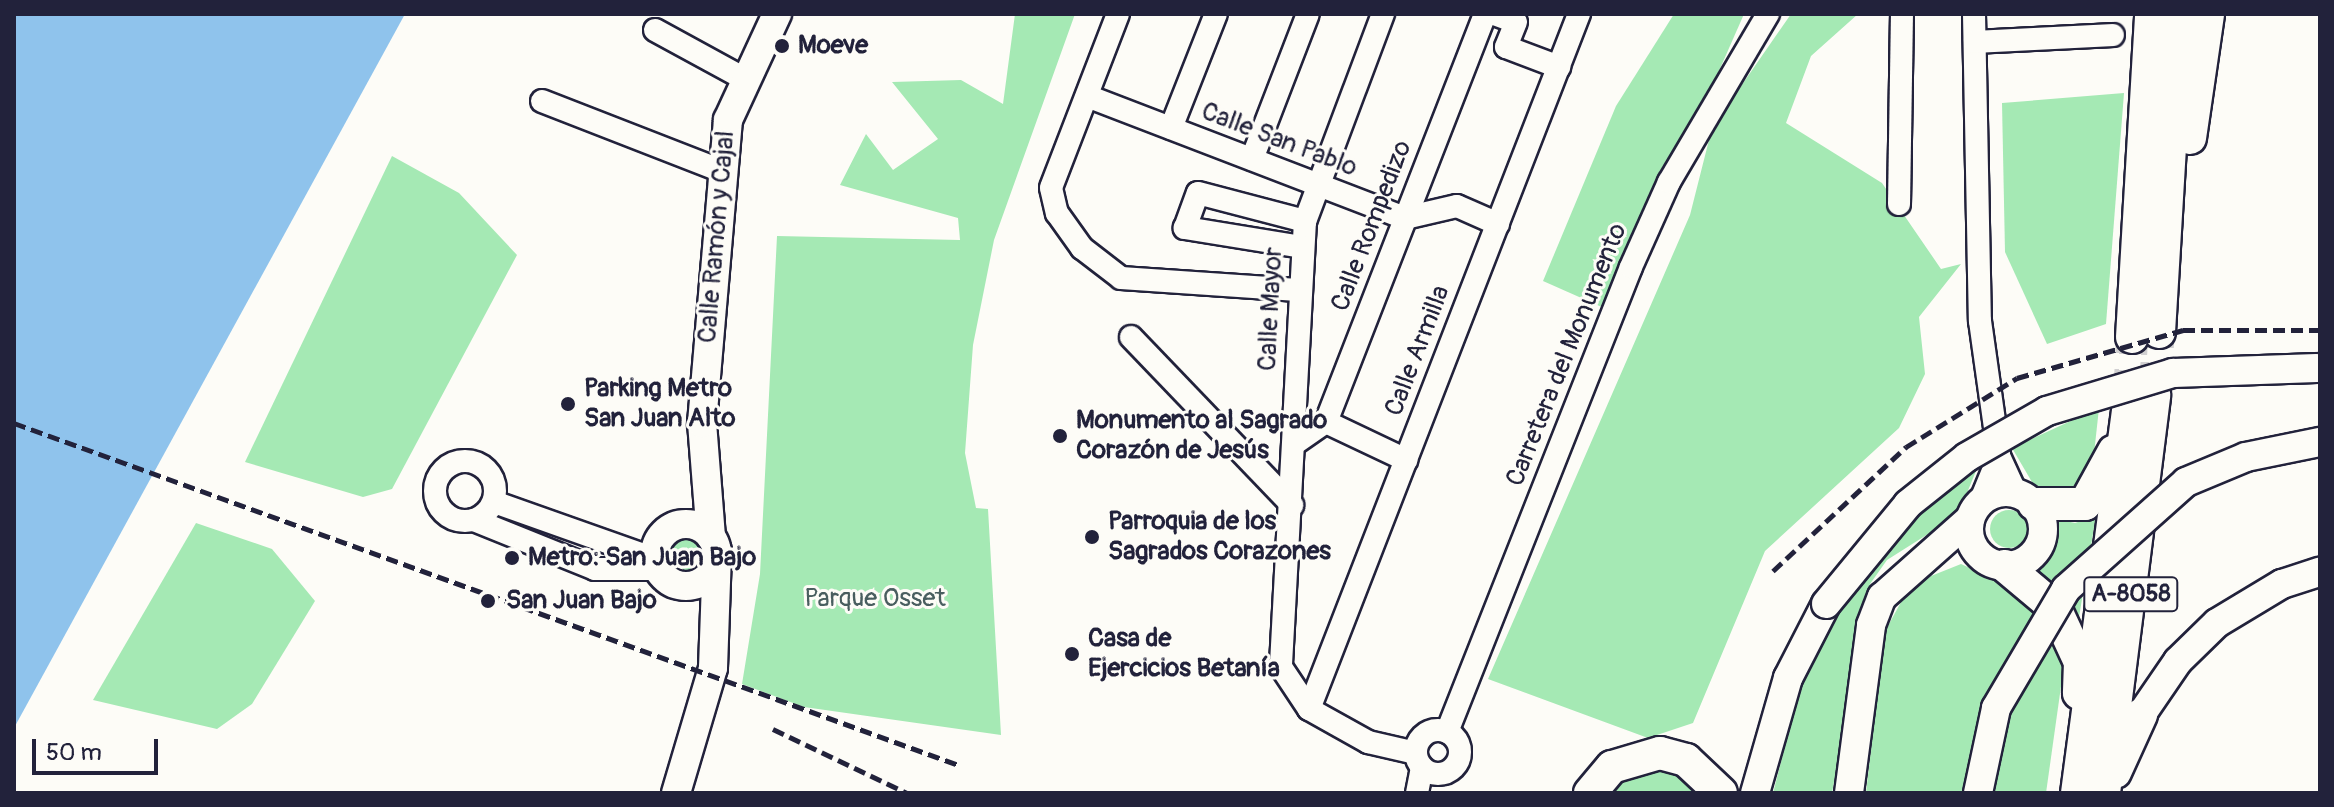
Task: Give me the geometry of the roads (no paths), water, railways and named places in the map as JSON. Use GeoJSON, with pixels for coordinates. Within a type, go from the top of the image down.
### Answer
{"type":"FeatureCollection","features":[{"type":"Feature","properties":{"kind":"highway"},"geometry":{"type":"LineString","coordinates":[[2151,14],[2146,334],[2165,237],[2178,14]]}},
{"type":"Feature","properties":{"kind":"highway"},"geometry":{"type":"LineString","coordinates":[[2165,237],[2181,198],[2208,14]]}},
{"type":"Feature","properties":{"kind":"highway"},"geometry":{"type":"LineString","coordinates":[[2025,498],[2085,504],[2137,408]]}},
{"type":"Feature","properties":{"kind":"highway","name":"A-8058"},"geometry":{"type":"LineString","coordinates":[[2077,793],[2137,408]]}},
{"type":"Feature","properties":{"kind":"highway","name":"A-8058"},"geometry":{"type":"LineString","coordinates":[[2105,793],[2137,408]]}},
{"type":"Feature","properties":{"kind":"highway"},"geometry":{"type":"LineString","coordinates":[[1992,561],[2055,608],[2072,637],[2086,736]]}},
{"type":"Feature","properties":{"kind":"highway"},"geometry":{"type":"LineString","coordinates":[[2105,793],[2141,715]]}},
{"type":"Feature","properties":{"kind":"highway"},"geometry":{"type":"LineString","coordinates":[[1590,793],[1612,767],[1660,753],[1686,760],[1721,793]]}},
{"type":"Feature","properties":{"kind":"main road","name":"Calle Ramón y Cajal"},"geometry":{"type":"LineString","coordinates":[[654,553],[692,495],[702,423],[728,120],[769,17]]}},
{"type":"Feature","properties":{"kind":"main road"},"geometry":{"type":"LineString","coordinates":[[1755,793],[1788,678],[1826,604],[1908,504],[1967,457],[2047,411],[2173,373],[2318,368]]}},
{"type":"Feature","properties":{"kind":"main road","name":"Calle Ramón y Cajal"},"geometry":{"type":"LineString","coordinates":[[702,423],[714,544],[713,668]]}},
{"type":"Feature","properties":{"kind":"main road"},"geometry":{"type":"LineString","coordinates":[[1978,793],[1996,708],[2066,589],[2186,482],[2246,457],[2320,442]]}},
{"type":"Feature","properties":{"kind":"main road"},"geometry":{"type":"LineString","coordinates":[[1849,793],[1871,625],[1882,597],[1923,554],[1976,510],[2025,498],[2040,545],[1992,561],[1923,554]]}},
{"type":"Feature","properties":{"kind":"main road"},"geometry":{"type":"LineString","coordinates":[[1976,510],[1992,561]]}},
{"type":"Feature","properties":{"kind":"main road"},"geometry":{"type":"LineString","coordinates":[[676,793],[713,668],[706,624],[682,586],[654,553],[685,524],[714,544],[708,577],[682,586]]}},
{"type":"Feature","properties":{"kind":"main road"},"geometry":{"type":"LineString","coordinates":[[2141,715],[2178,661],[2217,623],[2282,584],[2320,572]]}},
{"type":"Feature","properties":{"kind":"street"},"geometry":{"type":"LineString","coordinates":[[1118,14],[1051,188],[1057,213],[1082,248],[1121,278],[1298,290]]}},
{"type":"Feature","properties":{"kind":"street"},"geometry":{"type":"LineString","coordinates":[[1171,128],[1216,14]]}},
{"type":"Feature","properties":{"kind":"street"},"geometry":{"type":"LineString","coordinates":[[1252,159],[1308,14]]}},
{"type":"Feature","properties":{"kind":"street","name":"Calle Mayor"},"geometry":{"type":"LineString","coordinates":[[1309,709],[1281,667],[1292,505],[1302,247],[1305,221],[1317,185],[1383,14]]}},
{"type":"Feature","properties":{"kind":"street","name":"Calle Rompedizo"},"geometry":{"type":"LineString","coordinates":[[1326,422],[1485,14]]}},
{"type":"Feature","properties":{"kind":"street"},"geometry":{"type":"LineString","coordinates":[[1494,14],[1516,22],[1506,47],[1559,67]]}},
{"type":"Feature","properties":{"kind":"street","name":"Calle Armilla"},"geometry":{"type":"LineString","coordinates":[[1309,709],[1579,14]]}},
{"type":"Feature","properties":{"kind":"street","name":"Carretera del Monumento"},"geometry":{"type":"LineString","coordinates":[[1447,732],[1637,252],[1669,182],[1768,14]]}},
{"type":"Feature","properties":{"kind":"street"},"geometry":{"type":"LineString","coordinates":[[1899,204],[1902,14]]}},
{"type":"Feature","properties":{"kind":"street"},"geometry":{"type":"LineString","coordinates":[[1974,14],[1980,321],[1999,456],[2025,498]]}},
{"type":"Feature","properties":{"kind":"street"},"geometry":{"type":"LineString","coordinates":[[655,30],[743,78]]}},
{"type":"Feature","properties":{"kind":"street"},"geometry":{"type":"LineString","coordinates":[[1975,42],[2113,35]]}},
{"type":"Feature","properties":{"kind":"street","name":"Calle San Pablo"},"geometry":{"type":"LineString","coordinates":[[1087,96],[1405,218]]}},
{"type":"Feature","properties":{"kind":"street"},"geometry":{"type":"LineString","coordinates":[[542,101],[722,171]]}},
{"type":"Feature","properties":{"kind":"street"},"geometry":{"type":"LineString","coordinates":[[1302,247],[1185,228],[1198,193],[1305,221]]}},
{"type":"Feature","properties":{"kind":"street"},"geometry":{"type":"LineString","coordinates":[[1405,218],[1457,206],[1498,224]]}},
{"type":"Feature","properties":{"kind":"street"},"geometry":{"type":"LineString","coordinates":[[1131,337],[1292,505]]}},
{"type":"Feature","properties":{"kind":"street"},"geometry":{"type":"LineString","coordinates":[[1294,444],[1326,422],[1406,460]]}},
{"type":"Feature","properties":{"kind":"street"},"geometry":{"type":"LineString","coordinates":[[1976,510],[1999,456]]}},
{"type":"Feature","properties":{"kind":"street"},"geometry":{"type":"LineString","coordinates":[[493,505],[628,545],[654,553],[595,569],[493,505]]}},
{"type":"Feature","properties":{"kind":"street"},"geometry":{"type":"LineString","coordinates":[[1309,709],[1429,772]]}},
{"type":"Feature","properties":{"kind":"street"},"geometry":{"type":"LineString","coordinates":[[1417,793],[1429,772],[1459,759],[1447,732],[1422,737],[1429,772]]}},
{"type":"Feature","properties":{"kind":"water"},"geometry":{"type":"Polygon","coordinates":[[[14,14],[405,14],[14,728],[14,14]]]}},
{"type":"Feature","properties":{"kind":"tunnel"},"geometry":{"type":"LineString","coordinates":[[2154,395],[2159,332]]}},
{"type":"Feature","properties":{"kind":"tunnel"},"geometry":{"type":"LineString","coordinates":[[2129,402],[2132,337]]}},
{"type":"Feature","properties":{"kind":"railway"},"geometry":{"type":"LineString","coordinates":[[1773,571],[1906,447],[2017,378],[2183,330],[2320,330]]}},
{"type":"Feature","properties":{"kind":"railway"},"geometry":{"type":"LineString","coordinates":[[14,423],[959,765]]}},
{"type":"Feature","properties":{"kind":"railway"},"geometry":{"type":"LineString","coordinates":[[773,729],[907,793]]}},
{"type":"Feature","properties":{"kind":"place","name":"Moeve"},"geometry":{"type":"Point","coordinates":[782,46]}},
{"type":"Feature","properties":{"kind":"place","name":"Parking Metro San Juan Alto"},"geometry":{"type":"Point","coordinates":[568,404]}},
{"type":"Feature","properties":{"kind":"place","name":"Monumento al Sagrado Corazón de Jesús"},"geometry":{"type":"Point","coordinates":[1060,436]}},
{"type":"Feature","properties":{"kind":"place","name":"Parroquia de los Sagrados Corazones"},"geometry":{"type":"Point","coordinates":[1092,537]}},
{"type":"Feature","properties":{"kind":"place","name":"Metro: San Juan Bajo"},"geometry":{"type":"Point","coordinates":[512,558]}},
{"type":"Feature","properties":{"kind":"place","name":"San Juan Bajo"},"geometry":{"type":"Point","coordinates":[488,601]}},
{"type":"Feature","properties":{"kind":"place","name":"Casa de Ejercicios Betanía"},"geometry":{"type":"Point","coordinates":[1072,654]}},
{"type":"Feature","properties":{"kind":"park label","name":"Parque Osset"},"geometry":{"type":"Point","coordinates":[875,599]}}]}
